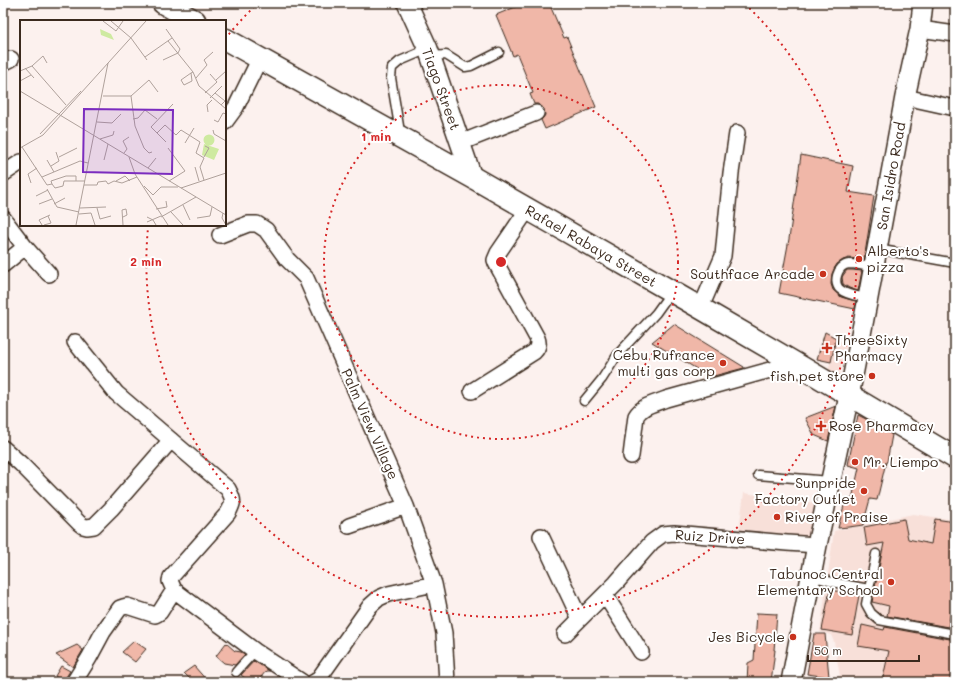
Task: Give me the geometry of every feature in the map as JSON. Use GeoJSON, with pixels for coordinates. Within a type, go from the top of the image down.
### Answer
{"type":"FeatureCollection","features":[{"type":"Feature","properties":{"kind":"main road"},"geometry":{"type":"LineString","coordinates":[[166,4],[193,20]]}},
{"type":"Feature","properties":{"kind":"main road","name":"Rafael Rabaya Street"},"geometry":{"type":"LineString","coordinates":[[226,39],[697,306],[955,458]]}},
{"type":"Feature","properties":{"kind":"street","name":"Tiago Street"},"geometry":{"type":"LineString","coordinates":[[408,3],[429,53],[472,177]]}},
{"type":"Feature","properties":{"kind":"street","name":"San Isidro Road"},"geometry":{"type":"LineString","coordinates":[[791,682],[817,545],[849,396],[874,268],[905,97],[920,28],[923,3]]}},
{"type":"Feature","properties":{"kind":"street"},"geometry":{"type":"LineString","coordinates":[[920,28],[955,34]]}},
{"type":"Feature","properties":{"kind":"street"},"geometry":{"type":"LineString","coordinates":[[226,121],[236,107],[260,58]]}},
{"type":"Feature","properties":{"kind":"street"},"geometry":{"type":"LineString","coordinates":[[905,97],[955,108]]}},
{"type":"Feature","properties":{"kind":"street"},"geometry":{"type":"LineString","coordinates":[[460,143],[536,113]]}},
{"type":"Feature","properties":{"kind":"street"},"geometry":{"type":"LineString","coordinates":[[697,306],[705,298],[723,256],[736,133]]}},
{"type":"Feature","properties":{"kind":"street"},"geometry":{"type":"LineString","coordinates":[[3,174],[20,163]]}},
{"type":"Feature","properties":{"kind":"street"},"geometry":{"type":"LineString","coordinates":[[472,391],[534,352],[538,346],[537,338],[495,260],[498,253],[528,209]]}},
{"type":"Feature","properties":{"kind":"street"},"geometry":{"type":"LineString","coordinates":[[3,218],[25,248],[49,274]]}},
{"type":"Feature","properties":{"kind":"street","name":"Palm View Village"},"geometry":{"type":"LineString","coordinates":[[220,235],[248,224],[257,224],[266,230],[287,259],[306,278],[406,506],[434,584],[444,633],[447,682]]}},
{"type":"Feature","properties":{"kind":"street"},"geometry":{"type":"LineString","coordinates":[[3,265],[25,248]]}},
{"type":"Feature","properties":{"kind":"street"},"geometry":{"type":"LineString","coordinates":[[75,342],[116,393],[228,489],[233,498],[233,504],[228,513],[171,577],[170,581],[174,590],[255,651],[302,682]]}},
{"type":"Feature","properties":{"kind":"street"},"geometry":{"type":"LineString","coordinates":[[631,456],[636,416],[639,411],[645,407],[666,399],[796,363]]}},
{"type":"Feature","properties":{"kind":"street"},"geometry":{"type":"LineString","coordinates":[[3,448],[21,464],[79,523],[87,527],[94,526],[111,509],[171,440]]}},
{"type":"Feature","properties":{"kind":"street"},"geometry":{"type":"LineString","coordinates":[[349,526],[406,506]]}},
{"type":"Feature","properties":{"kind":"street","name":"Ruiz Drive"},"geometry":{"type":"LineString","coordinates":[[565,634],[616,583],[652,542],[663,534],[674,533],[817,545]]}},
{"type":"Feature","properties":{"kind":"street"},"geometry":{"type":"LineString","coordinates":[[541,536],[580,619]]}},
{"type":"Feature","properties":{"kind":"street"},"geometry":{"type":"LineString","coordinates":[[314,682],[317,681],[370,606],[388,594],[434,584]]}},
{"type":"Feature","properties":{"kind":"street"},"geometry":{"type":"LineString","coordinates":[[74,682],[103,632],[120,608],[127,606],[155,615],[158,614],[174,590]]}},
{"type":"Feature","properties":{"kind":"street"},"geometry":{"type":"LineString","coordinates":[[605,594],[641,652]]}},
{"type":"Feature","properties":{"kind":"lane"},"geometry":{"type":"LineString","coordinates":[[397,135],[399,126],[391,78],[392,68],[400,61],[429,53],[446,55],[465,67],[471,66],[499,52]]}},
{"type":"Feature","properties":{"kind":"lane"},"geometry":{"type":"LineString","coordinates":[[877,249],[955,263]]}},
{"type":"Feature","properties":{"kind":"lane"},"geometry":{"type":"LineString","coordinates":[[868,298],[842,291],[837,283],[838,271],[842,266],[848,264],[874,268]]}},
{"type":"Feature","properties":{"kind":"lane"},"geometry":{"type":"LineString","coordinates":[[584,401],[602,379],[618,354],[656,313],[671,292]]}},
{"type":"Feature","properties":{"kind":"lane"},"geometry":{"type":"LineString","coordinates":[[758,475],[830,481]]}},
{"type":"Feature","properties":{"kind":"lane"},"geometry":{"type":"LineString","coordinates":[[876,554],[866,604],[871,613],[879,620],[955,634]]}},
{"type":"Feature","properties":{"kind":"lane"},"geometry":{"type":"LineString","coordinates":[[811,576],[832,582],[869,589]]}},
{"type":"Feature","properties":{"kind":"lane"},"geometry":{"type":"LineString","coordinates":[[236,672],[255,651]]}},
{"type":"Feature","properties":{"kind":"shaded area"},"geometry":{"type":"Polygon","coordinates":[[[836,339],[847,344],[839,375],[828,372],[836,339]]]}},
{"type":"Feature","properties":{"kind":"shaded area","name":"River of Praise"},"geometry":{"type":"Polygon","coordinates":[[[744,493],[815,503],[809,540],[739,530],[744,493]]]}},
{"type":"Feature","properties":{"kind":"shaded area","name":"Tabunoc Central Elementary School"},"geometry":{"type":"Polygon","coordinates":[[[913,514],[955,520],[955,682],[841,682],[834,642],[831,635],[820,632],[834,531],[913,514]]]}},
{"type":"Feature","properties":{"kind":"building"},"geometry":{"type":"Polygon","coordinates":[[[525,3],[549,3],[564,38],[567,37],[596,107],[545,129],[541,120],[545,115],[544,109],[538,104],[534,104],[530,94],[533,93],[517,54],[513,56],[496,15],[525,3]]]}},
{"type":"Feature","properties":{"kind":"building"},"geometry":{"type":"Polygon","coordinates":[[[801,155],[853,166],[848,192],[874,196],[864,260],[849,258],[843,260],[837,264],[832,274],[831,284],[833,290],[841,297],[856,301],[855,309],[779,293],[789,239],[801,155]]]}},
{"type":"Feature","properties":{"kind":"building"},"geometry":{"type":"Polygon","coordinates":[[[847,270],[862,271],[858,291],[843,284],[842,277],[847,270]]]}},
{"type":"Feature","properties":{"kind":"building"},"geometry":{"type":"Polygon","coordinates":[[[674,324],[744,368],[710,377],[652,342],[674,324]]]}},
{"type":"Feature","properties":{"kind":"building","name":"ThreeSixty Pharmacy"},"geometry":{"type":"Polygon","coordinates":[[[825,332],[836,338],[831,362],[817,359],[825,332]]]}},
{"type":"Feature","properties":{"kind":"building","name":"Rose Pharmacy"},"geometry":{"type":"Polygon","coordinates":[[[836,406],[828,441],[814,435],[805,418],[836,406]]]}},
{"type":"Feature","properties":{"kind":"building"},"geometry":{"type":"Polygon","coordinates":[[[858,415],[892,435],[877,500],[870,499],[863,525],[838,528],[846,498],[852,499],[859,468],[848,465],[858,415]]]}},
{"type":"Feature","properties":{"kind":"building"},"geometry":{"type":"Polygon","coordinates":[[[904,519],[908,539],[931,544],[935,519],[955,522],[955,590],[948,627],[887,616],[889,606],[872,602],[884,543],[867,546],[864,527],[904,519]]]}},
{"type":"Feature","properties":{"kind":"building"},"geometry":{"type":"Polygon","coordinates":[[[830,590],[859,595],[852,635],[822,630],[830,590]]]}},
{"type":"Feature","properties":{"kind":"building"},"geometry":{"type":"Polygon","coordinates":[[[757,613],[777,614],[771,682],[747,682],[748,663],[754,660],[757,613]]]}},
{"type":"Feature","properties":{"kind":"building"},"geometry":{"type":"Polygon","coordinates":[[[862,625],[884,630],[885,627],[955,640],[955,682],[882,682],[889,651],[858,646],[862,625]]]}},
{"type":"Feature","properties":{"kind":"building"},"geometry":{"type":"Polygon","coordinates":[[[814,634],[825,634],[829,677],[807,674],[814,634]]]}},
{"type":"Feature","properties":{"kind":"building"},"geometry":{"type":"Polygon","coordinates":[[[134,641],[146,649],[135,662],[122,652],[134,641]]]}},
{"type":"Feature","properties":{"kind":"building"},"geometry":{"type":"Polygon","coordinates":[[[226,643],[235,651],[245,654],[235,665],[224,663],[216,656],[226,643]]]}},
{"type":"Feature","properties":{"kind":"building"},"geometry":{"type":"Polygon","coordinates":[[[77,645],[83,650],[73,667],[56,655],[77,645]]]}},
{"type":"Feature","properties":{"kind":"building"},"geometry":{"type":"Polygon","coordinates":[[[254,661],[270,671],[266,671],[257,682],[250,682],[241,675],[254,661]]]}},
{"type":"Feature","properties":{"kind":"building"},"geometry":{"type":"Polygon","coordinates":[[[61,666],[70,671],[65,682],[55,676],[61,666]]]}},
{"type":"Feature","properties":{"kind":"building"},"geometry":{"type":"Polygon","coordinates":[[[194,666],[208,682],[191,680],[184,673],[194,666]]]}},
{"type":"Feature","properties":{"kind":"place","name":"Alberto's pizza"},"geometry":{"type":"Point","coordinates":[859,259]}},
{"type":"Feature","properties":{"kind":"place","name":"Southface Arcade"},"geometry":{"type":"Point","coordinates":[823,274]}},
{"type":"Feature","properties":{"kind":"place","name":"ThreeSixty Pharmacy"},"geometry":{"type":"Point","coordinates":[827,348]}},
{"type":"Feature","properties":{"kind":"place","name":"Cebu Rufrance multi gas corp"},"geometry":{"type":"Point","coordinates":[723,363]}},
{"type":"Feature","properties":{"kind":"place","name":"fish pet store"},"geometry":{"type":"Point","coordinates":[872,376]}},
{"type":"Feature","properties":{"kind":"place","name":"Rose Pharmacy"},"geometry":{"type":"Point","coordinates":[821,426]}},
{"type":"Feature","properties":{"kind":"place","name":"Mr. Liempo"},"geometry":{"type":"Point","coordinates":[855,462]}},
{"type":"Feature","properties":{"kind":"place","name":"Sunpride Factory Outlet"},"geometry":{"type":"Point","coordinates":[864,491]}},
{"type":"Feature","properties":{"kind":"place","name":"River of Praise"},"geometry":{"type":"Point","coordinates":[777,517]}},
{"type":"Feature","properties":{"kind":"place","name":"Tabunoc Central Elementary School"},"geometry":{"type":"Point","coordinates":[891,582]}},
{"type":"Feature","properties":{"kind":"place","name":"Jes Bicycle"},"geometry":{"type":"Point","coordinates":[793,637]}}]}
